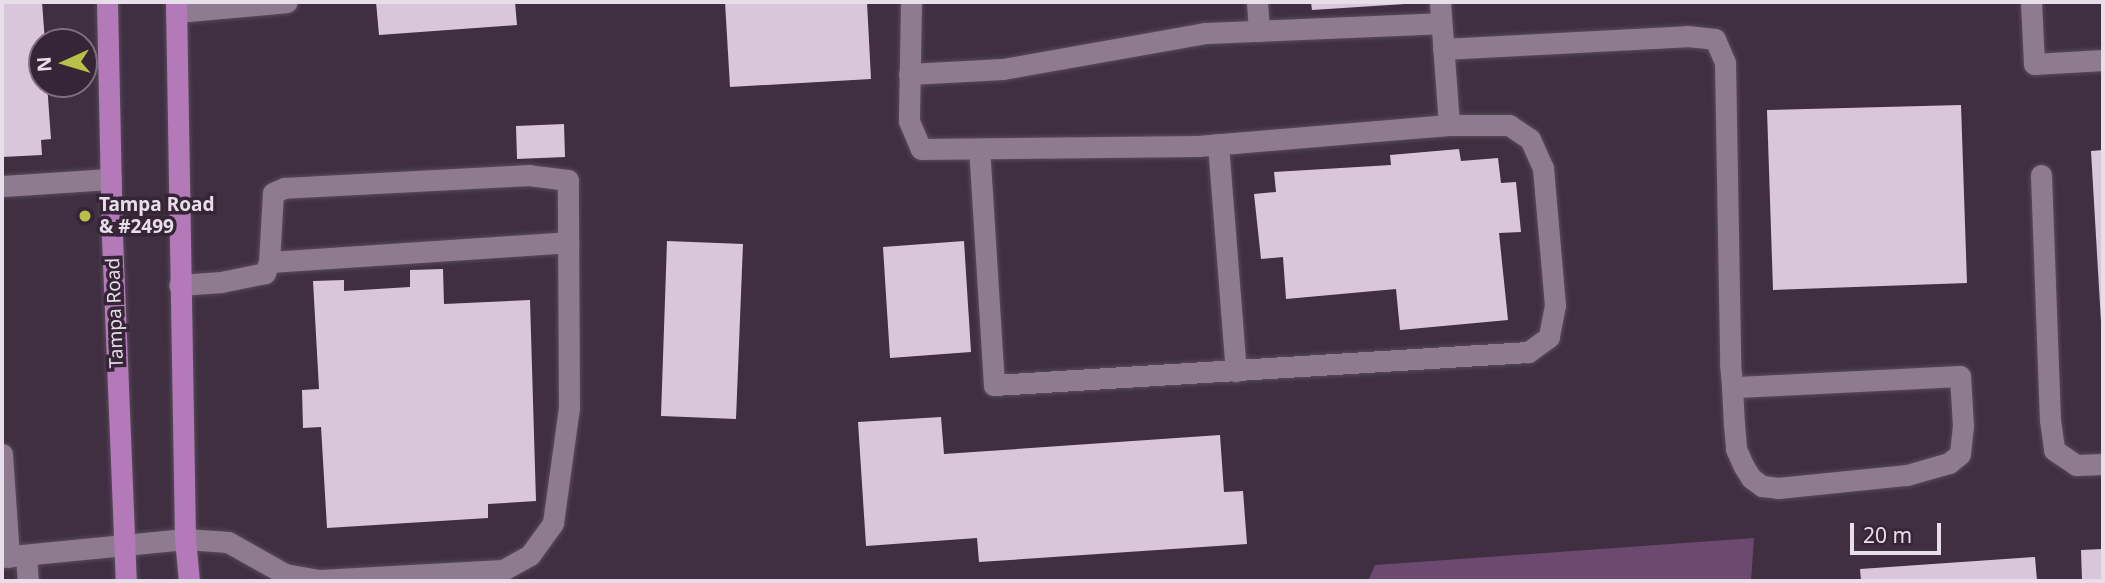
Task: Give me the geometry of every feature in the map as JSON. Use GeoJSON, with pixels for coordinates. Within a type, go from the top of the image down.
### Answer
{"type":"FeatureCollection","features":[{"type":"Feature","properties":{"kind":"main road","name":"Tampa Road"},"geometry":{"type":"LineString","coordinates":[[107,2],[126,581]]}},
{"type":"Feature","properties":{"kind":"main road"},"geometry":{"type":"LineString","coordinates":[[176,7],[179,285],[185,539],[189,581]]}},
{"type":"Feature","properties":{"kind":"lane"},"geometry":{"type":"LineString","coordinates":[[176,7],[288,2]]}},
{"type":"Feature","properties":{"kind":"lane"},"geometry":{"type":"LineString","coordinates":[[911,2],[909,121],[921,149],[1218,144],[1449,125],[1509,125],[1530,139],[1543,168],[1555,305],[1549,337],[1528,352],[994,385],[979,149]]}},
{"type":"Feature","properties":{"kind":"lane"},"geometry":{"type":"LineString","coordinates":[[1257,2],[1259,31]]}},
{"type":"Feature","properties":{"kind":"lane"},"geometry":{"type":"LineString","coordinates":[[1440,2],[1449,125]]}},
{"type":"Feature","properties":{"kind":"lane"},"geometry":{"type":"LineString","coordinates":[[2031,2],[2034,64],[2103,60]]}},
{"type":"Feature","properties":{"kind":"lane"},"geometry":{"type":"LineString","coordinates":[[909,74],[1003,69],[1205,33],[1441,23]]}},
{"type":"Feature","properties":{"kind":"lane"},"geometry":{"type":"LineString","coordinates":[[1443,49],[1687,36],[1715,39],[1724,62],[1732,387],[1737,449],[1751,478],[1762,486],[1777,488],[1855,482],[1907,475],[1949,463],[1960,454],[1963,426],[1960,376],[1732,387]]}},
{"type":"Feature","properties":{"kind":"lane"},"geometry":{"type":"LineString","coordinates":[[1218,144],[1236,370]]}},
{"type":"Feature","properties":{"kind":"lane"},"geometry":{"type":"LineString","coordinates":[[12,556],[185,539],[228,542],[285,575],[320,580],[503,570],[530,555],[554,523],[569,408],[568,180],[530,175],[284,188],[273,194],[269,262],[265,273],[221,282],[179,285]]}},
{"type":"Feature","properties":{"kind":"lane"},"geometry":{"type":"LineString","coordinates":[[2041,175],[2050,420],[2054,450],[2076,465],[2103,464]]}},
{"type":"Feature","properties":{"kind":"lane"},"geometry":{"type":"LineString","coordinates":[[2,186],[111,179]]}},
{"type":"Feature","properties":{"kind":"lane"},"geometry":{"type":"LineString","coordinates":[[269,262],[568,242]]}},
{"type":"Feature","properties":{"kind":"lane"},"geometry":{"type":"LineString","coordinates":[[2,454],[12,556],[28,581]]}},
{"type":"Feature","properties":{"kind":"shaded area"},"geometry":{"type":"Polygon","coordinates":[[[1754,538],[1751,581],[1368,581],[1375,565],[1754,538]]]}},
{"type":"Feature","properties":{"kind":"building"},"geometry":{"type":"Polygon","coordinates":[[[2,2],[42,2],[44,28],[28,28],[28,98],[48,98],[51,139],[41,140],[42,155],[2,157],[2,2]]]}},
{"type":"Feature","properties":{"kind":"building"},"geometry":{"type":"Polygon","coordinates":[[[376,2],[515,2],[517,25],[379,35],[376,2]]]}},
{"type":"Feature","properties":{"kind":"building"},"geometry":{"type":"Polygon","coordinates":[[[725,2],[867,2],[871,79],[730,87],[725,2]]]}},
{"type":"Feature","properties":{"kind":"building"},"geometry":{"type":"Polygon","coordinates":[[[1311,2],[1405,2],[1405,4],[1312,10],[1311,2]]]}},
{"type":"Feature","properties":{"kind":"building"},"geometry":{"type":"Polygon","coordinates":[[[1961,105],[1967,283],[1773,290],[1767,110],[1961,105]]]}},
{"type":"Feature","properties":{"kind":"building"},"geometry":{"type":"Polygon","coordinates":[[[564,124],[565,157],[517,159],[516,126],[564,124]]]}},
{"type":"Feature","properties":{"kind":"building"},"geometry":{"type":"Polygon","coordinates":[[[1459,149],[1461,161],[1498,158],[1501,183],[1516,182],[1521,232],[1499,233],[1508,320],[1400,330],[1396,289],[1286,299],[1283,257],[1261,259],[1254,194],[1276,192],[1274,172],[1391,165],[1390,155],[1459,149]]]}},
{"type":"Feature","properties":{"kind":"building"},"geometry":{"type":"Polygon","coordinates":[[[2103,150],[2103,322],[2101,322],[2091,151],[2103,150]]]}},
{"type":"Feature","properties":{"kind":"building"},"geometry":{"type":"Polygon","coordinates":[[[667,241],[743,244],[736,419],[661,416],[667,241]]]}},
{"type":"Feature","properties":{"kind":"building"},"geometry":{"type":"Polygon","coordinates":[[[964,241],[971,352],[890,358],[883,247],[964,241]]]}},
{"type":"Feature","properties":{"kind":"building"},"geometry":{"type":"Polygon","coordinates":[[[443,269],[444,304],[530,300],[536,501],[488,504],[488,518],[327,528],[321,427],[303,428],[302,390],[319,389],[313,281],[344,280],[344,291],[410,287],[410,270],[443,269]]]}},
{"type":"Feature","properties":{"kind":"building"},"geometry":{"type":"Polygon","coordinates":[[[941,417],[944,454],[1220,435],[1224,492],[1243,491],[1247,544],[979,562],[977,538],[866,546],[858,422],[941,417]]]}},
{"type":"Feature","properties":{"kind":"building"},"geometry":{"type":"Polygon","coordinates":[[[2103,549],[2103,581],[2082,581],[2081,550],[2103,549]]]}},
{"type":"Feature","properties":{"kind":"building"},"geometry":{"type":"Polygon","coordinates":[[[2035,557],[2037,581],[1861,581],[1860,569],[2035,557]]]}},
{"type":"Feature","properties":{"kind":"place","name":"Tampa Road & #2499"},"geometry":{"type":"Point","coordinates":[85,216]}}]}
